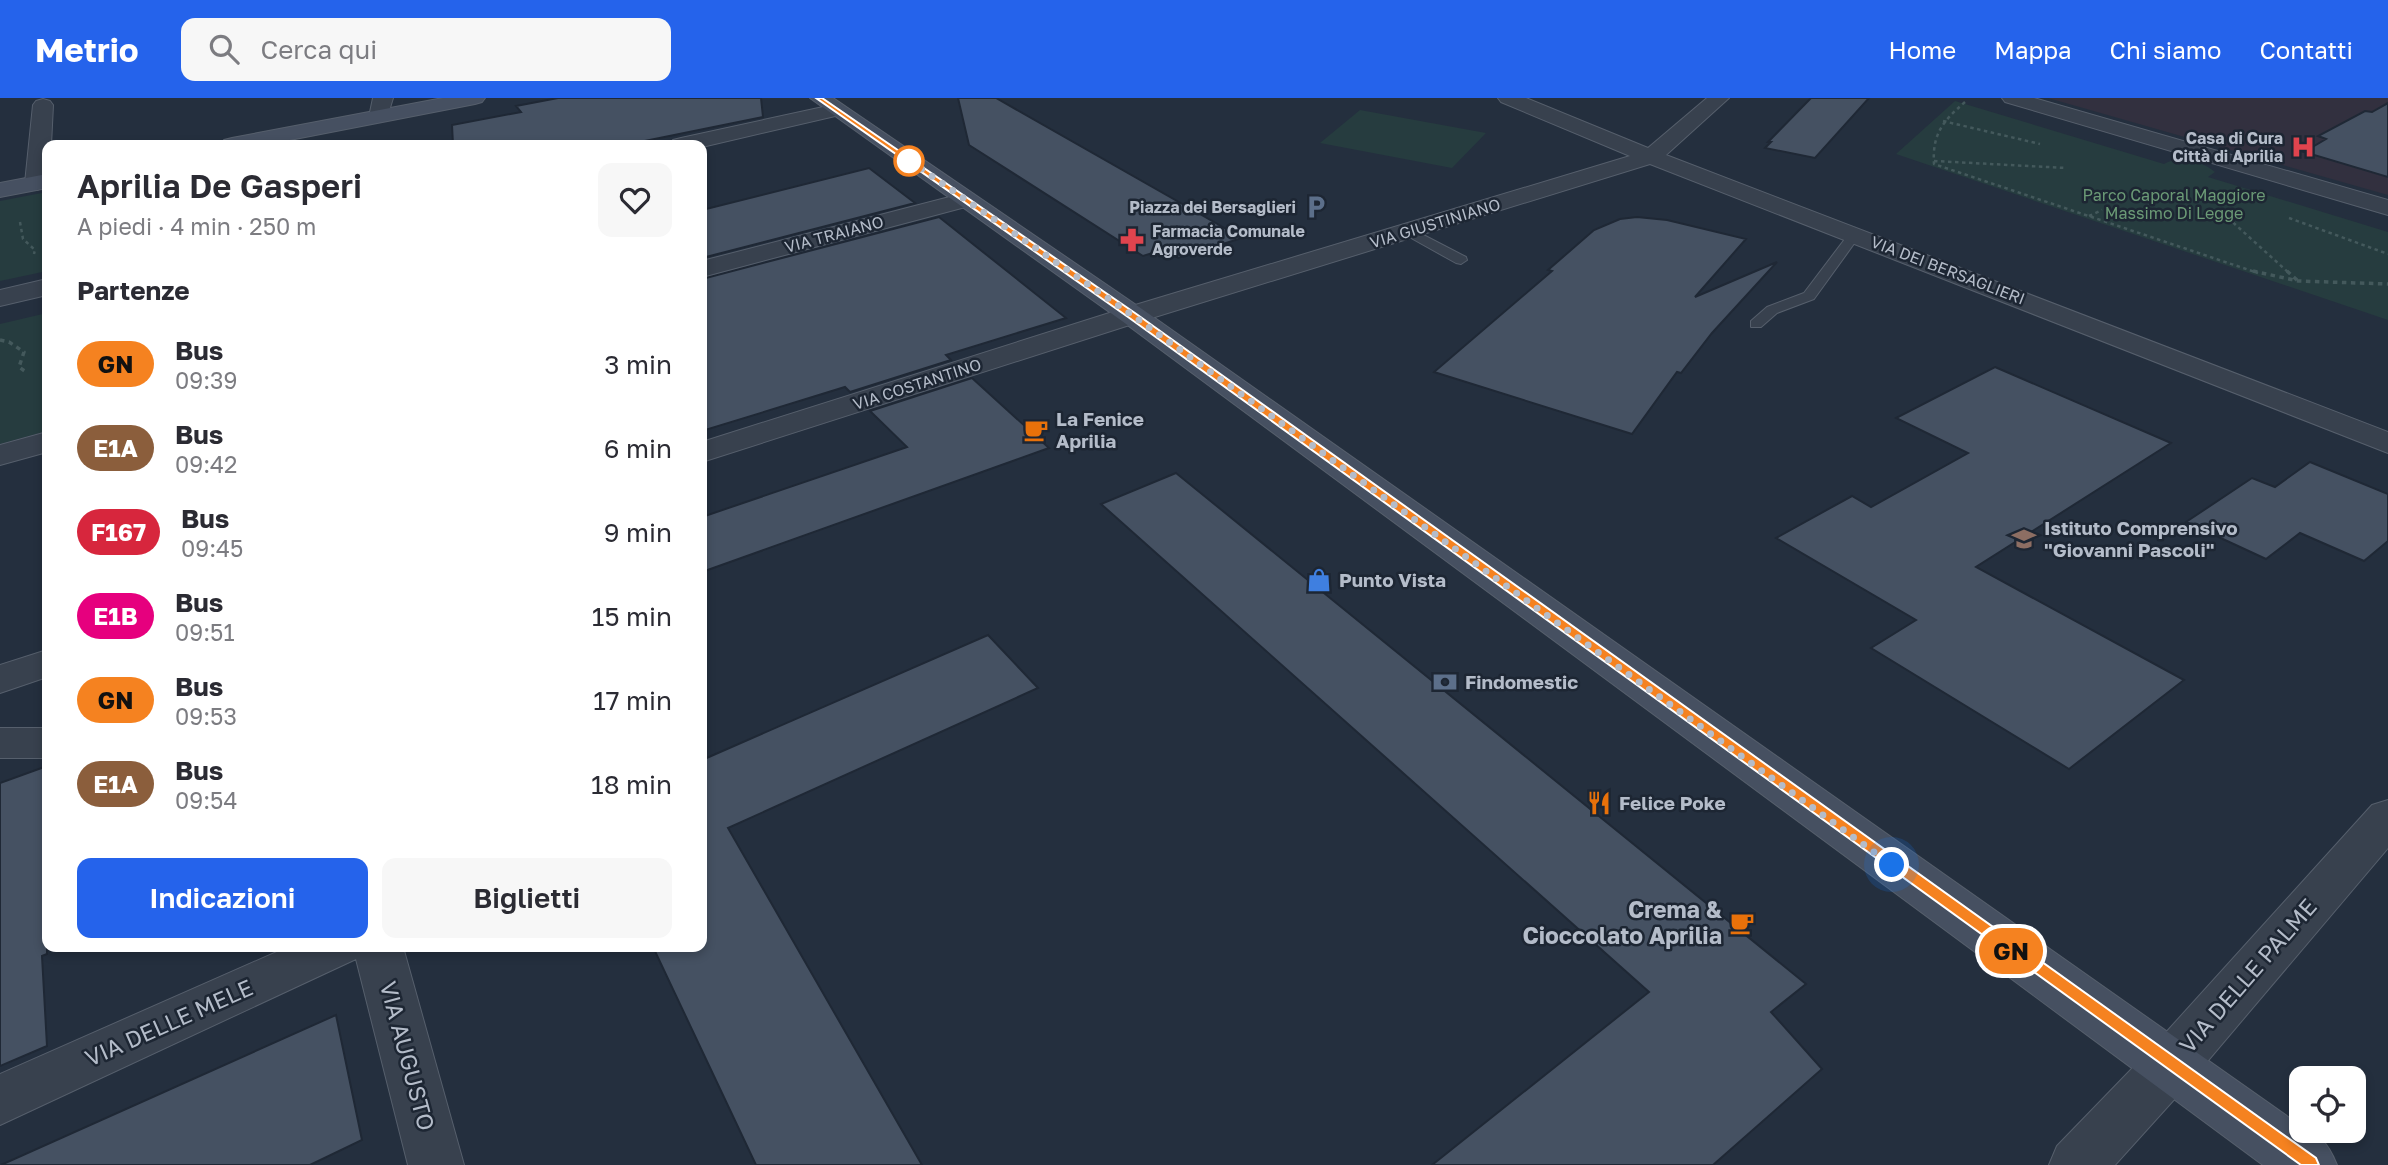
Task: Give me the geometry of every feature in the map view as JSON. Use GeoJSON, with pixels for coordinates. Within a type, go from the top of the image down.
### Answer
{"type":"FeatureCollection","features":[{"type":"Feature","properties":{"kind":"street"},"geometry":{"type":"LineString","coordinates":[[252,140],[381,107],[475,98]]}},
{"type":"Feature","properties":{"kind":"street","name":"VIA DEI BERSAGLIERI"},"geometry":{"type":"LineString","coordinates":[[1508,98],[1651,157],[2388,443]]}},
{"type":"Feature","properties":{"kind":"street","name":"VIA GIUSTINIANO"},"geometry":{"type":"LineString","coordinates":[[1132,315],[1651,157],[1719,98]]}},
{"type":"Feature","properties":{"kind":"street"},"geometry":{"type":"LineString","coordinates":[[2012,98],[2388,208]]}},
{"type":"Feature","properties":{"kind":"street"},"geometry":{"type":"LineString","coordinates":[[699,140],[828,104],[1132,315],[2309,1165]]}},
{"type":"Feature","properties":{"kind":"street"},"geometry":{"type":"LineString","coordinates":[[43,105],[43,140]]}},
{"type":"Feature","properties":{"kind":"street"},"geometry":{"type":"LineString","coordinates":[[0,190],[42,182]]}},
{"type":"Feature","properties":{"kind":"street","name":"VIA TRAIANO"},"geometry":{"type":"LineString","coordinates":[[707,268],[965,200]]}},
{"type":"Feature","properties":{"kind":"street"},"geometry":{"type":"LineString","coordinates":[[0,298],[42,288]]}},
{"type":"Feature","properties":{"kind":"street","name":"VIA COSTANTINO"},"geometry":{"type":"LineString","coordinates":[[707,450],[1132,315]]}},
{"type":"Feature","properties":{"kind":"street"},"geometry":{"type":"LineString","coordinates":[[0,455],[42,443]]}},
{"type":"Feature","properties":{"kind":"street"},"geometry":{"type":"LineString","coordinates":[[0,679],[42,665]]}},
{"type":"Feature","properties":{"kind":"street"},"geometry":{"type":"LineString","coordinates":[[0,743],[42,743]]}},
{"type":"Feature","properties":{"kind":"street","name":"VIA DELLE PALME"},"geometry":{"type":"LineString","coordinates":[[2077,1165],[2170,1066],[2388,817]]}},
{"type":"Feature","properties":{"kind":"street","name":"VIA DELLE MELE"},"geometry":{"type":"LineString","coordinates":[[0,1100],[327,952]]}},
{"type":"Feature","properties":{"kind":"street","name":"VIA AUGUSTO"},"geometry":{"type":"LineString","coordinates":[[379,952],[436,1165]]}},
{"type":"Feature","properties":{"kind":"lane"},"geometry":{"type":"LineString","coordinates":[[1408,231],[1461,260]]}},
{"type":"Feature","properties":{"kind":"lane"},"geometry":{"type":"LineString","coordinates":[[1756,324],[1772,310],[1809,296],[1855,234]]}},
{"type":"Feature","properties":{"kind":"path"},"geometry":{"type":"LineString","coordinates":[[1965,102],[1943,121],[1934,134],[1934,164],[2264,275],[2298,281],[2388,284]]}},
{"type":"Feature","properties":{"kind":"path"},"geometry":{"type":"LineString","coordinates":[[1943,121],[2051,147]]}},
{"type":"Feature","properties":{"kind":"path"},"geometry":{"type":"LineString","coordinates":[[1934,161],[2066,168]]}},
{"type":"Feature","properties":{"kind":"path"},"geometry":{"type":"LineString","coordinates":[[2089,216],[2102,210]]}},
{"type":"Feature","properties":{"kind":"path"},"geometry":{"type":"LineString","coordinates":[[2280,215],[2388,254]]}},
{"type":"Feature","properties":{"kind":"path"},"geometry":{"type":"LineString","coordinates":[[2228,218],[2298,281]]}},
{"type":"Feature","properties":{"kind":"path"},"geometry":{"type":"LineString","coordinates":[[19,220],[20,235],[25,244],[35,250],[34,254],[38,258]]}},
{"type":"Feature","properties":{"kind":"path"},"geometry":{"type":"LineString","coordinates":[[0,340],[20,347],[24,352],[19,367],[26,372]]}},
{"type":"Feature","properties":{"kind":"shaded area","name":"Casa di Cura Città di Aprilia"},"geometry":{"type":"Polygon","coordinates":[[[2048,98],[2388,98],[2388,195],[2048,98]]]}},
{"type":"Feature","properties":{"kind":"green space","name":"Parco Caporal Maggiore Massimo Di Legge"},"geometry":{"type":"Polygon","coordinates":[[[1955,101],[2164,164],[2176,160],[2197,162],[2215,172],[2208,177],[2388,232],[2388,320],[1896,154],[1955,101]]]}},
{"type":"Feature","properties":{"kind":"green space"},"geometry":{"type":"Polygon","coordinates":[[[1360,110],[1486,133],[1452,168],[1320,143],[1360,110]]]}},
{"type":"Feature","properties":{"kind":"green space"},"geometry":{"type":"Polygon","coordinates":[[[42,193],[42,272],[0,281],[0,201],[42,193]]]}},
{"type":"Feature","properties":{"kind":"green space"},"geometry":{"type":"Polygon","coordinates":[[[42,314],[42,432],[0,444],[0,324],[42,314]]]}},
{"type":"Feature","properties":{"kind":"building"},"geometry":{"type":"Polygon","coordinates":[[[558,98],[761,98],[763,117],[650,140],[453,140],[452,125],[521,112],[516,106],[558,98]]]}},
{"type":"Feature","properties":{"kind":"building"},"geometry":{"type":"Polygon","coordinates":[[[958,98],[996,98],[1242,238],[1178,258],[1165,249],[1143,256],[969,145],[958,98]]]}},
{"type":"Feature","properties":{"kind":"building"},"geometry":{"type":"Polygon","coordinates":[[[1811,98],[1869,98],[1815,158],[1765,148],[1771,142],[1768,142],[1811,98]]]}},
{"type":"Feature","properties":{"kind":"building"},"geometry":{"type":"Polygon","coordinates":[[[2388,103],[2388,177],[2304,152],[2326,139],[2318,136],[2365,111],[2372,112],[2388,103]]]}},
{"type":"Feature","properties":{"kind":"building"},"geometry":{"type":"Polygon","coordinates":[[[869,168],[915,203],[707,257],[707,209],[869,168]]]}},
{"type":"Feature","properties":{"kind":"building"},"geometry":{"type":"Polygon","coordinates":[[[939,217],[1066,318],[946,355],[951,360],[850,392],[845,387],[707,429],[707,278],[939,217]]]}},
{"type":"Feature","properties":{"kind":"building"},"geometry":{"type":"Polygon","coordinates":[[[1637,217],[1667,220],[1746,239],[1695,297],[1777,262],[1712,333],[1681,373],[1677,372],[1632,434],[1434,372],[1552,271],[1548,270],[1594,230],[1620,219],[1637,217]]]}},
{"type":"Feature","properties":{"kind":"building"},"geometry":{"type":"Polygon","coordinates":[[[1995,367],[2171,443],[1976,567],[2184,680],[2069,769],[1871,648],[1916,620],[1776,538],[1852,496],[1871,507],[1968,453],[1896,418],[1995,367]]]}},
{"type":"Feature","properties":{"kind":"building"},"geometry":{"type":"Polygon","coordinates":[[[972,378],[1049,448],[707,570],[707,515],[907,447],[870,411],[972,378]]]}},
{"type":"Feature","properties":{"kind":"building"},"geometry":{"type":"Polygon","coordinates":[[[2310,462],[2388,494],[2388,541],[2364,561],[2300,533],[2266,559],[2186,522],[2252,478],[2275,487],[2310,462]]]}},
{"type":"Feature","properties":{"kind":"building"},"geometry":{"type":"Polygon","coordinates":[[[1176,473],[1806,984],[1771,1012],[1822,1069],[1713,1165],[1432,1165],[1649,992],[1101,504],[1176,473]]]}},
{"type":"Feature","properties":{"kind":"building"},"geometry":{"type":"Polygon","coordinates":[[[988,635],[1038,688],[728,828],[922,1165],[756,1165],[655,952],[707,952],[707,758],[988,635]]]}},
{"type":"Feature","properties":{"kind":"building"},"geometry":{"type":"Polygon","coordinates":[[[42,768],[42,952],[47,954],[42,956],[47,1046],[0,1066],[0,783],[42,768]]]}},
{"type":"Feature","properties":{"kind":"building"},"geometry":{"type":"Polygon","coordinates":[[[336,1015],[362,1140],[310,1165],[1,1165],[336,1015]]]}},
{"type":"Feature","properties":{"kind":"bus line","name":"GN"},"geometry":{"type":"LineString","coordinates":[[820,98],[1132,315],[2309,1165]]}},
{"type":"Feature","properties":{"kind":"place","name":"Casa di Cura Città di Aprilia"},"geometry":{"type":"Point","coordinates":[2303,147]}},
{"type":"Feature","properties":{"kind":"place","name":"Piazza dei Bersaglieri"},"geometry":{"type":"Point","coordinates":[1316,207]}},
{"type":"Feature","properties":{"kind":"place","name":"Farmacia Comunale Agroverde"},"geometry":{"type":"Point","coordinates":[1132,240]}},
{"type":"Feature","properties":{"kind":"place","name":"La Fenice Aprilia"},"geometry":{"type":"Point","coordinates":[1036,430]}},
{"type":"Feature","properties":{"kind":"place","name":"Istituto Comprensivo \"Giovanni Pascoli\""},"geometry":{"type":"Point","coordinates":[2024,539]}},
{"type":"Feature","properties":{"kind":"place","name":"Punto Vista"},"geometry":{"type":"Point","coordinates":[1319,580]}},
{"type":"Feature","properties":{"kind":"place","name":"Findomestic"},"geometry":{"type":"Point","coordinates":[1445,682]}},
{"type":"Feature","properties":{"kind":"place","name":"Felice Poke"},"geometry":{"type":"Point","coordinates":[1599,803]}},
{"type":"Feature","properties":{"kind":"place","name":"Crema & Cioccolato Aprilia"},"geometry":{"type":"Point","coordinates":[1742,923]}},
{"type":"Feature","properties":{"kind":"route"},"geometry":{"type":"LineString","coordinates":[[909,161],[900,154],[1132,315],[1892,865]]}}]}
